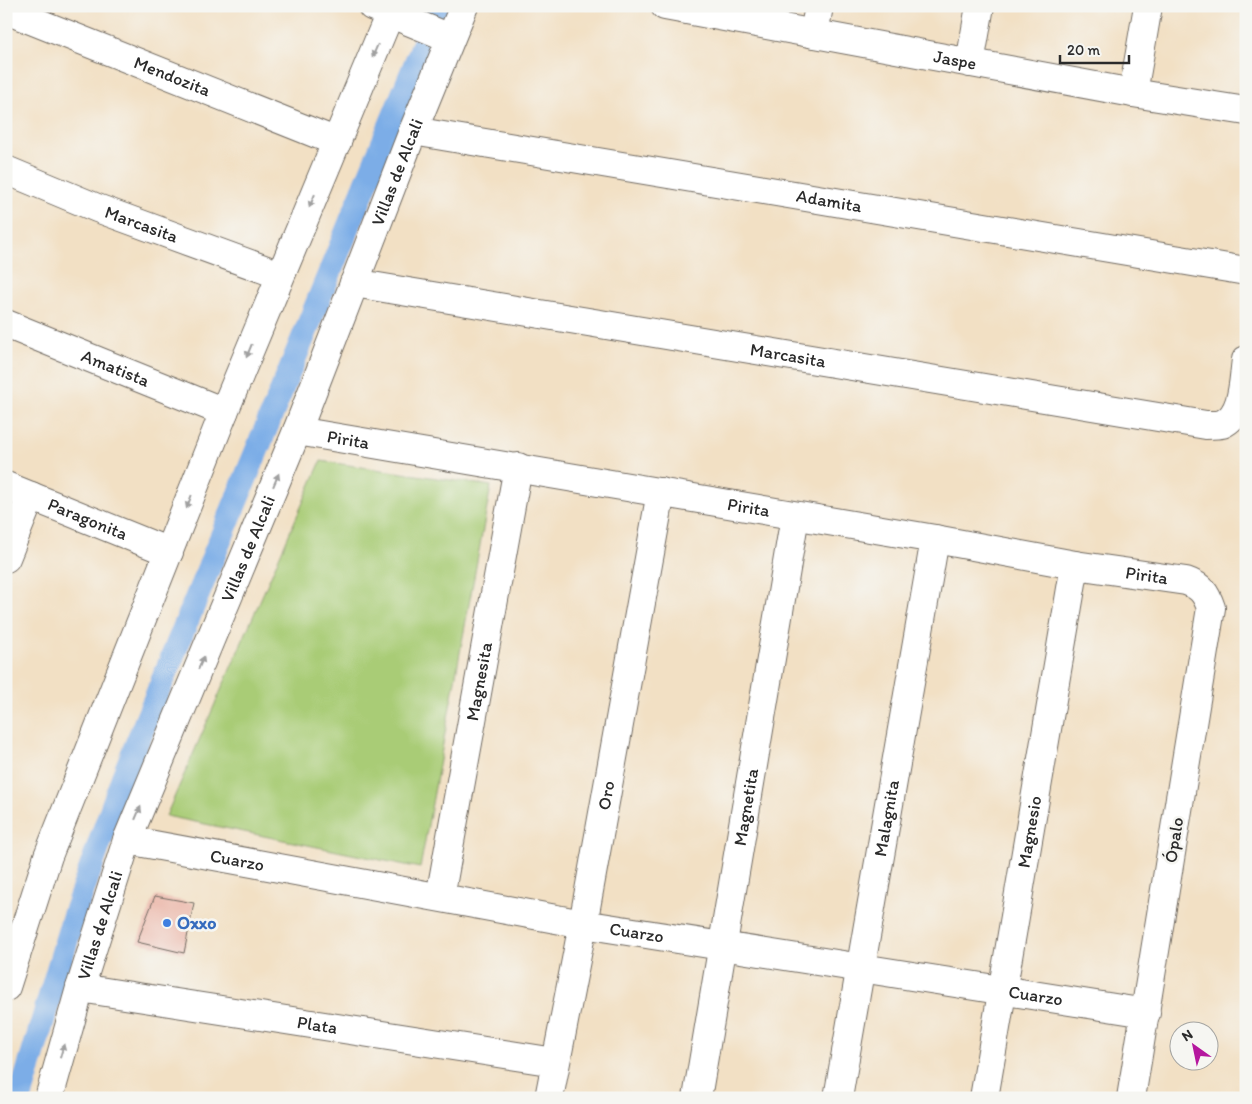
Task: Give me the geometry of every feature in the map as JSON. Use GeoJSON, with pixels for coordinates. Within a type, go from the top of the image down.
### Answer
{"type":"FeatureCollection","features":[{"type":"Feature","properties":{"kind":"street","name":"Villas de Alcali"},"geometry":{"type":"LineString","coordinates":[[49,1098],[80,988],[127,840],[297,431],[413,131],[446,36],[464,6]]}},
{"type":"Feature","properties":{"kind":"street","name":"Jaspe"},"geometry":{"type":"LineString","coordinates":[[665,6],[1134,93],[1246,111]]}},
{"type":"Feature","properties":{"kind":"street"},"geometry":{"type":"LineString","coordinates":[[814,34],[819,6]]}},
{"type":"Feature","properties":{"kind":"street"},"geometry":{"type":"LineString","coordinates":[[970,63],[980,6]]}},
{"type":"Feature","properties":{"kind":"street"},"geometry":{"type":"LineString","coordinates":[[1134,93],[1148,6]]}},
{"type":"Feature","properties":{"kind":"street","name":"Mendozita"},"geometry":{"type":"LineString","coordinates":[[6,10],[337,142]]}},
{"type":"Feature","properties":{"kind":"street"},"geometry":{"type":"LineString","coordinates":[[6,987],[48,856],[224,412],[337,142],[388,11],[446,36]]}},
{"type":"Feature","properties":{"kind":"street","name":"Adamita"},"geometry":{"type":"LineString","coordinates":[[413,131],[1246,271]]}},
{"type":"Feature","properties":{"kind":"street","name":"Marcasita"},"geometry":{"type":"LineString","coordinates":[[6,170],[97,208],[280,275]]}},
{"type":"Feature","properties":{"kind":"street","name":"Marcasita"},"geometry":{"type":"LineString","coordinates":[[354,283],[1206,425],[1223,424],[1233,414],[1240,399],[1246,360]]}},
{"type":"Feature","properties":{"kind":"street","name":"Amatista"},"geometry":{"type":"LineString","coordinates":[[6,324],[224,412]]}},
{"type":"Feature","properties":{"kind":"street","name":"Pirita"},"geometry":{"type":"LineString","coordinates":[[297,431],[518,467],[1075,565],[1186,581],[1199,585]]}},
{"type":"Feature","properties":{"kind":"street","name":"Magnesita"},"geometry":{"type":"LineString","coordinates":[[440,896],[518,467]]}},
{"type":"Feature","properties":{"kind":"street","name":"Paragonita"},"geometry":{"type":"LineString","coordinates":[[6,486],[169,552]]}},
{"type":"Feature","properties":{"kind":"street","name":"Oro"},"geometry":{"type":"LineString","coordinates":[[549,1098],[583,924],[661,492]]}},
{"type":"Feature","properties":{"kind":"street"},"geometry":{"type":"LineString","coordinates":[[6,558],[31,496]]}},
{"type":"Feature","properties":{"kind":"street","name":"Magnetita"},"geometry":{"type":"LineString","coordinates":[[697,1098],[724,947],[795,516]]}},
{"type":"Feature","properties":{"kind":"street","name":"Malagnita"},"geometry":{"type":"LineString","coordinates":[[838,1098],[935,539]]}},
{"type":"Feature","properties":{"kind":"street","name":"Magnesio"},"geometry":{"type":"LineString","coordinates":[[984,1098],[1075,565]]}},
{"type":"Feature","properties":{"kind":"street","name":"Ópalo"},"geometry":{"type":"LineString","coordinates":[[1131,1098],[1211,608],[1207,595],[1199,585]]}},
{"type":"Feature","properties":{"kind":"street","name":"Cuarzo"},"geometry":{"type":"LineString","coordinates":[[127,840],[440,896],[583,924],[1146,1013]]}},
{"type":"Feature","properties":{"kind":"street","name":"Plata"},"geometry":{"type":"LineString","coordinates":[[80,988],[555,1062]]}},
{"type":"Feature","properties":{"kind":"green space"},"geometry":{"type":"Polygon","coordinates":[[[321,461],[491,486],[420,868],[166,816],[321,461]]]}},
{"type":"Feature","properties":{"kind":"building","name":"Oxxo"},"geometry":{"type":"Polygon","coordinates":[[[155,896],[194,903],[184,953],[137,942],[155,896]]]}},
{"type":"Feature","properties":{"kind":"waterway"},"geometry":{"type":"LineString","coordinates":[[20,1098],[74,915],[123,777],[439,6]]}},
{"type":"Feature","properties":{"kind":"place","name":"Oxxo"},"geometry":{"type":"Point","coordinates":[167,923]}}]}
